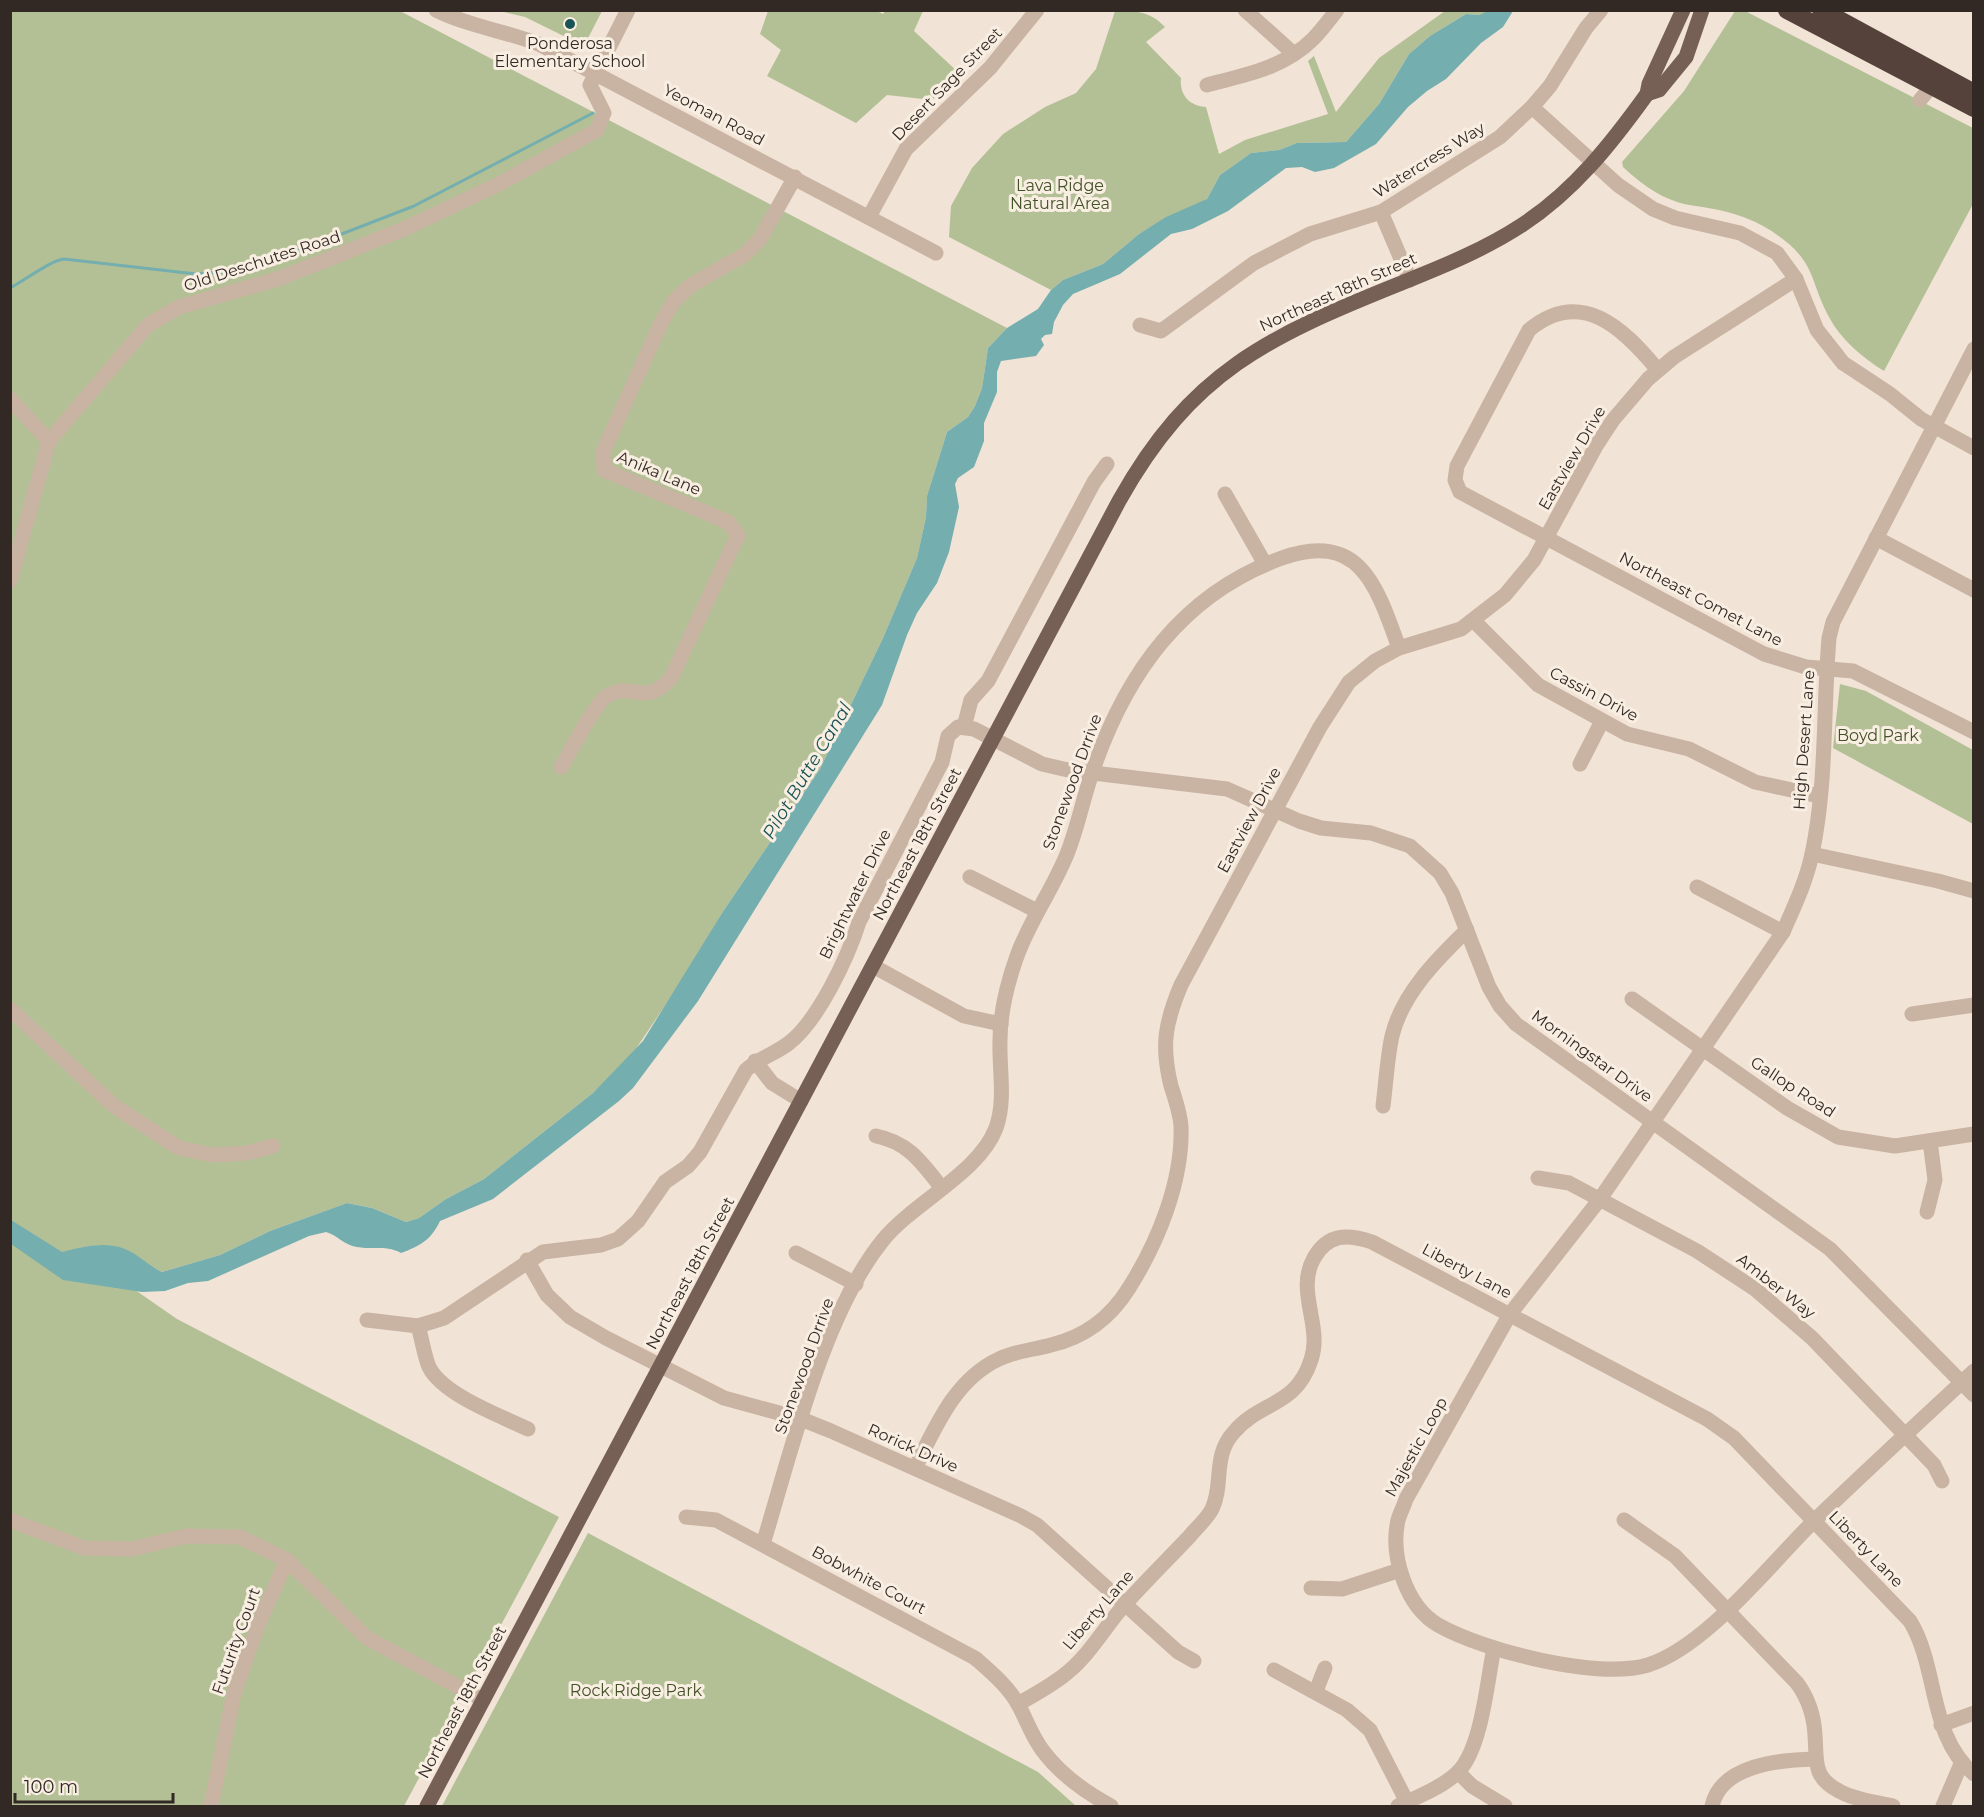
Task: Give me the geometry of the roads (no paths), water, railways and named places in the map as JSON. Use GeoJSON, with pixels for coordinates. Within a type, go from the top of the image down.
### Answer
{"type":"FeatureCollection","features":[{"type":"Feature","properties":{"kind":"highway"},"geometry":{"type":"LineString","coordinates":[[1787,10],[1925,93],[1974,108]]}},
{"type":"Feature","properties":{"kind":"highway"},"geometry":{"type":"LineString","coordinates":[[1821,10],[1974,93]]}},
{"type":"Feature","properties":{"kind":"highway"},"geometry":{"type":"LineString","coordinates":[[1925,93],[1945,85],[1974,98]]}},
{"type":"Feature","properties":{"kind":"main road","name":"Northeast 18th Street"},"geometry":{"type":"LineString","coordinates":[[427,1806],[1136,472],[1177,416],[1211,383],[1260,346],[1307,322],[1410,280],[1494,242],[1523,225],[1550,204],[1594,163],[1647,94],[1649,84],[1683,10]]}},
{"type":"Feature","properties":{"kind":"main road","name":"Northeast 18th Street"},"geometry":{"type":"LineString","coordinates":[[1647,94],[1659,90],[1686,57],[1702,10]]}},
{"type":"Feature","properties":{"kind":"street","name":"Yeoman Road"},"geometry":{"type":"LineString","coordinates":[[436,10],[465,23],[531,41],[795,177],[936,253]]}},
{"type":"Feature","properties":{"kind":"street"},"geometry":{"type":"LineString","coordinates":[[596,73],[628,10]]}},
{"type":"Feature","properties":{"kind":"street","name":"Desert Sage Street"},"geometry":{"type":"LineString","coordinates":[[869,217],[906,149],[990,68],[1037,10]]}},
{"type":"Feature","properties":{"kind":"street"},"geometry":{"type":"LineString","coordinates":[[1245,10],[1294,54]]}},
{"type":"Feature","properties":{"kind":"street"},"geometry":{"type":"LineString","coordinates":[[1207,85],[1268,69],[1294,54],[1314,38],[1337,10]]}},
{"type":"Feature","properties":{"kind":"street","name":"Watercress Way"},"geometry":{"type":"LineString","coordinates":[[1140,325],[1161,331],[1254,263],[1310,234],[1381,212],[1462,163],[1500,137],[1532,107],[1566,64],[1586,28],[1601,10]]}},
{"type":"Feature","properties":{"kind":"street","name":"Old Deschutes Road"},"geometry":{"type":"LineString","coordinates":[[10,581],[49,441],[135,337],[160,316],[180,307],[278,279],[349,252],[499,184],[597,130],[604,113],[600,100],[591,91],[590,85],[596,73]]}},
{"type":"Feature","properties":{"kind":"street"},"geometry":{"type":"LineString","coordinates":[[1532,107],[1626,192],[1653,209],[1675,218],[1740,233],[1759,241],[1777,253],[1796,279],[1817,330],[1843,363],[1890,394],[1932,426],[1974,448]]}},
{"type":"Feature","properties":{"kind":"street","name":"Anika Lane"},"geometry":{"type":"LineString","coordinates":[[561,767],[605,696],[623,690],[649,694],[659,691],[671,678],[738,535],[728,522],[604,470],[603,452],[661,323],[674,301],[691,285],[744,255],[760,239],[795,177]]}},
{"type":"Feature","properties":{"kind":"street"},"geometry":{"type":"LineString","coordinates":[[1381,212],[1410,280]]}},
{"type":"Feature","properties":{"kind":"street","name":"Eastview Drive"},"geometry":{"type":"LineString","coordinates":[[915,1468],[943,1414],[958,1392],[974,1375],[997,1360],[1025,1350],[1052,1345],[1082,1334],[1100,1323],[1115,1308],[1148,1253],[1161,1224],[1179,1156],[1181,1124],[1165,1054],[1165,1033],[1171,1009],[1180,985],[1276,808],[1332,706],[1349,682],[1375,661],[1399,648],[1461,629],[1505,595],[1523,576],[1547,538],[1607,428],[1657,369],[1796,279]]}},
{"type":"Feature","properties":{"kind":"street","name":"Northeast Comet Lane"},"geometry":{"type":"LineString","coordinates":[[1657,369],[1630,337],[1619,329],[1580,312],[1553,314],[1529,330],[1457,466],[1455,480],[1460,492],[1764,654],[1787,664],[1853,671],[1872,678],[1974,732]]}},
{"type":"Feature","properties":{"kind":"street","name":"High Desert Lane"},"geometry":{"type":"LineString","coordinates":[[1653,1122],[1783,932],[1800,895],[1812,854],[1819,796],[1827,668],[1833,622],[1932,426],[1974,349]]}},
{"type":"Feature","properties":{"kind":"street"},"geometry":{"type":"LineString","coordinates":[[10,399],[49,441]]}},
{"type":"Feature","properties":{"kind":"street","name":"Brightwater Drive"},"geometry":{"type":"LineString","coordinates":[[367,1320],[418,1326],[444,1318],[527,1260],[543,1252],[559,1248],[602,1245],[629,1231],[665,1182],[688,1166],[700,1152],[738,1080],[755,1061],[787,1045],[812,1019],[852,944],[859,922],[942,762],[948,736],[958,727],[964,727],[971,700],[988,681],[1094,482],[1107,464]]}},
{"type":"Feature","properties":{"kind":"street"},"geometry":{"type":"LineString","coordinates":[[1225,494],[1265,564]]}},
{"type":"Feature","properties":{"kind":"street"},"geometry":{"type":"LineString","coordinates":[[1876,538],[1974,590]]}},
{"type":"Feature","properties":{"kind":"street","name":"Stonewood Drrive"},"geometry":{"type":"LineString","coordinates":[[762,1544],[801,1419],[830,1338],[856,1284],[883,1240],[941,1188],[973,1163],[996,1129],[1002,1106],[1001,1024],[1016,958],[1037,911],[1067,855],[1092,771],[1116,713],[1149,655],[1168,632],[1213,594],[1265,564],[1306,550],[1329,552],[1351,560],[1370,577],[1381,597],[1399,648]]}},
{"type":"Feature","properties":{"kind":"street","name":"Cassin Drive"},"geometry":{"type":"LineString","coordinates":[[1474,621],[1538,685],[1627,734],[1689,748],[1755,782],[1819,796]]}},
{"type":"Feature","properties":{"kind":"street"},"geometry":{"type":"LineString","coordinates":[[1580,764],[1602,721]]}},
{"type":"Feature","properties":{"kind":"street"},"geometry":{"type":"LineString","coordinates":[[964,727],[974,729],[993,740]]}},
{"type":"Feature","properties":{"kind":"street","name":"Morningstar Drive"},"geometry":{"type":"LineString","coordinates":[[993,740],[1042,764],[1068,770],[1092,771],[1227,789],[1276,808],[1299,821],[1321,828],[1371,833],[1410,846],[1440,873],[1467,930],[1490,987],[1500,1006],[1516,1024],[1830,1249],[1974,1395]]}},
{"type":"Feature","properties":{"kind":"street"},"geometry":{"type":"LineString","coordinates":[[1812,854],[1938,880],[1974,891]]}},
{"type":"Feature","properties":{"kind":"street"},"geometry":{"type":"LineString","coordinates":[[970,877],[1037,911]]}},
{"type":"Feature","properties":{"kind":"street"},"geometry":{"type":"LineString","coordinates":[[1698,887],[1783,932]]}},
{"type":"Feature","properties":{"kind":"street"},"geometry":{"type":"LineString","coordinates":[[1383,1106],[1392,1035],[1401,1012],[1417,985],[1467,930]]}},
{"type":"Feature","properties":{"kind":"street"},"geometry":{"type":"LineString","coordinates":[[873,966],[964,1016],[1001,1024]]}},
{"type":"Feature","properties":{"kind":"street","name":"Gallop Road"},"geometry":{"type":"LineString","coordinates":[[1632,999],[1787,1108],[1838,1137],[1895,1146],[1974,1134]]}},
{"type":"Feature","properties":{"kind":"street"},"geometry":{"type":"LineString","coordinates":[[1911,1014],[1974,1005]]}},
{"type":"Feature","properties":{"kind":"street"},"geometry":{"type":"LineString","coordinates":[[10,1010],[114,1106],[179,1148],[213,1155],[247,1153],[273,1146]]}},
{"type":"Feature","properties":{"kind":"street"},"geometry":{"type":"LineString","coordinates":[[755,1061],[772,1083],[801,1101]]}},
{"type":"Feature","properties":{"kind":"street","name":"Majestic Loop"},"geometry":{"type":"LineString","coordinates":[[1653,1122],[1599,1199],[1510,1314],[1406,1499],[1398,1521],[1396,1546],[1400,1570],[1407,1588],[1435,1623],[1456,1634],[1494,1647],[1545,1660],[1620,1670],[1648,1665],[1672,1654],[1696,1637],[1726,1610],[1815,1520],[1974,1371]]}},
{"type":"Feature","properties":{"kind":"street"},"geometry":{"type":"LineString","coordinates":[[876,1136],[902,1143],[914,1154],[941,1188]]}},
{"type":"Feature","properties":{"kind":"street"},"geometry":{"type":"LineString","coordinates":[[1928,1212],[1935,1180],[1930,1141]]}},
{"type":"Feature","properties":{"kind":"street","name":"Amber Way"},"geometry":{"type":"LineString","coordinates":[[1538,1178],[1569,1183],[1697,1251],[1755,1289],[1812,1338],[1934,1466],[1942,1481]]}},
{"type":"Feature","properties":{"kind":"street","name":"Liberty Lane"},"geometry":{"type":"LineString","coordinates":[[1018,1704],[1068,1672],[1125,1605],[1212,1510],[1220,1459],[1233,1432],[1245,1421],[1278,1403],[1292,1392],[1311,1360],[1315,1343],[1308,1306],[1308,1270],[1324,1244],[1338,1236],[1354,1236],[1372,1242],[1510,1314],[1707,1419],[1734,1438],[1910,1621],[1926,1657],[1941,1725],[1968,1769]]}},
{"type":"Feature","properties":{"kind":"street"},"geometry":{"type":"LineString","coordinates":[[796,1253],[856,1284]]}},
{"type":"Feature","properties":{"kind":"street","name":"Rorick Drive"},"geometry":{"type":"LineString","coordinates":[[527,1260],[547,1295],[570,1317],[662,1366],[724,1398],[801,1419],[915,1468],[1037,1525],[1178,1652],[1194,1661]]}},
{"type":"Feature","properties":{"kind":"street"},"geometry":{"type":"LineString","coordinates":[[418,1326],[430,1368],[442,1382],[461,1396],[528,1429]]}},
{"type":"Feature","properties":{"kind":"street","name":"Bobwhite Court"},"geometry":{"type":"LineString","coordinates":[[686,1517],[716,1520],[975,1658],[999,1679],[1018,1704],[1030,1733],[1043,1752],[1087,1794],[1111,1806]]}},
{"type":"Feature","properties":{"kind":"street"},"geometry":{"type":"LineString","coordinates":[[10,1520],[84,1548],[132,1549],[186,1536],[240,1537],[287,1560],[367,1638],[483,1700]]}},
{"type":"Feature","properties":{"kind":"street"},"geometry":{"type":"LineString","coordinates":[[1624,1520],[1675,1556],[1806,1696],[1815,1735],[1814,1760],[1818,1772],[1828,1784],[1840,1792],[1893,1806]]}},
{"type":"Feature","properties":{"kind":"street","name":"Futurity Court"},"geometry":{"type":"LineString","coordinates":[[211,1806],[234,1693],[258,1625],[287,1560]]}},
{"type":"Feature","properties":{"kind":"street"},"geometry":{"type":"LineString","coordinates":[[1311,1588],[1342,1589],[1400,1570]]}},
{"type":"Feature","properties":{"kind":"street"},"geometry":{"type":"LineString","coordinates":[[1274,1670],[1347,1710],[1370,1730],[1402,1804],[1458,1772],[1476,1743],[1494,1647]]}},
{"type":"Feature","properties":{"kind":"street"},"geometry":{"type":"LineString","coordinates":[[1316,1691],[1326,1668]]}},
{"type":"Feature","properties":{"kind":"street"},"geometry":{"type":"LineString","coordinates":[[1941,1725],[1974,1713]]}},
{"type":"Feature","properties":{"kind":"street"},"geometry":{"type":"LineString","coordinates":[[1712,1806],[1719,1790],[1749,1770],[1765,1763],[1814,1760]]}},
{"type":"Feature","properties":{"kind":"street"},"geometry":{"type":"LineString","coordinates":[[1943,1806],[1968,1769]]}},
{"type":"Feature","properties":{"kind":"street"},"geometry":{"type":"LineString","coordinates":[[1458,1772],[1472,1786],[1505,1806]]}},
{"type":"Feature","properties":{"kind":"water"},"geometry":{"type":"Polygon","coordinates":[[[1487,11],[1513,11],[1503,27],[1481,43],[1446,79],[1408,107],[1376,144],[1334,168],[1315,172],[1302,167],[1286,168],[1228,211],[1192,229],[1171,234],[1120,274],[1073,294],[1063,305],[1054,322],[1052,334],[1045,335],[1041,339],[1044,345],[1036,356],[1001,361],[997,372],[997,392],[984,423],[984,441],[974,467],[958,478],[955,484],[959,507],[949,552],[937,583],[917,613],[907,635],[882,705],[698,1001],[633,1088],[619,1101],[493,1199],[440,1221],[424,1242],[401,1253],[385,1248],[352,1246],[326,1232],[309,1236],[208,1281],[188,1283],[165,1291],[142,1292],[63,1280],[11,1244],[11,1220],[62,1252],[109,1245],[130,1251],[162,1272],[220,1255],[270,1231],[347,1203],[372,1208],[406,1222],[419,1218],[446,1199],[484,1179],[593,1093],[643,1041],[724,910],[820,769],[883,638],[917,558],[926,517],[927,496],[947,432],[968,417],[975,406],[982,388],[988,348],[1007,328],[1038,309],[1051,290],[1063,280],[1103,264],[1139,234],[1166,217],[1207,199],[1220,175],[1251,153],[1279,150],[1297,143],[1346,142],[1379,104],[1409,54],[1430,36],[1466,14],[1480,15],[1487,11]]]}},
{"type":"Feature","properties":{"kind":"waterway"},"geometry":{"type":"LineString","coordinates":[[10,288],[58,260],[64,259],[196,274],[236,271],[259,266],[414,206],[593,113]]}},
{"type":"Feature","properties":{"kind":"place","name":"Ponderosa Elementary School"},"geometry":{"type":"Point","coordinates":[570,24]}},
{"type":"Feature","properties":{"kind":"park label","name":"Lava Ridge Natural Area"},"geometry":{"type":"Point","coordinates":[1060,194]}},
{"type":"Feature","properties":{"kind":"park label","name":"Boyd Park"},"geometry":{"type":"Point","coordinates":[1878,735]}},
{"type":"Feature","properties":{"kind":"park label","name":"Rock Ridge Park"},"geometry":{"type":"Point","coordinates":[636,1690]}},
{"type":"Feature","properties":{"kind":"water label","name":"Pilot Butte Canal"},"geometry":{"type":"Point","coordinates":[807,771]}}]}
